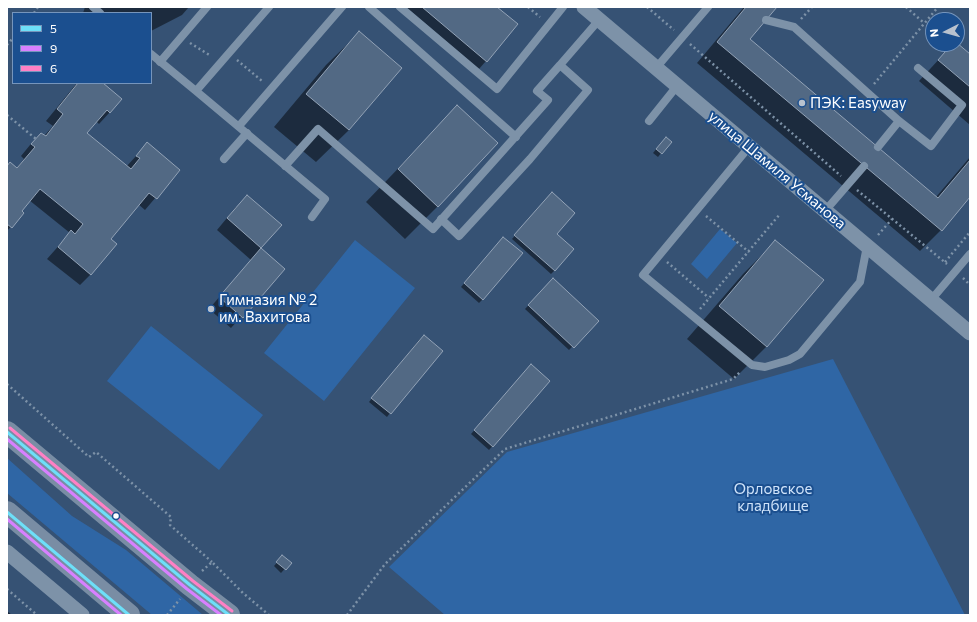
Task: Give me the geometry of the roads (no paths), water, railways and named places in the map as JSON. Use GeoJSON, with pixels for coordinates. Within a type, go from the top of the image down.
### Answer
{"type":"FeatureCollection","features":[{"type":"Feature","properties":{"kind":"main road"},"geometry":{"type":"LineString","coordinates":[[7,432],[190,585],[229,615]]}},
{"type":"Feature","properties":{"kind":"main road"},"geometry":{"type":"LineString","coordinates":[[7,512],[130,615]]}},
{"type":"Feature","properties":{"kind":"street","name":"улица Шамиля Усманова"},"geometry":{"type":"LineString","coordinates":[[584,7],[970,333]]}},
{"type":"Feature","properties":{"kind":"street"},"geometry":{"type":"LineString","coordinates":[[7,552],[82,615]]}},
{"type":"Feature","properties":{"kind":"lane"},"geometry":{"type":"LineString","coordinates":[[160,62],[207,7]]}},
{"type":"Feature","properties":{"kind":"lane"},"geometry":{"type":"LineString","coordinates":[[196,91],[269,7]]}},
{"type":"Feature","properties":{"kind":"lane"},"geometry":{"type":"LineString","coordinates":[[239,126],[342,7]]}},
{"type":"Feature","properties":{"kind":"lane"},"geometry":{"type":"LineString","coordinates":[[369,7],[516,137]]}},
{"type":"Feature","properties":{"kind":"lane"},"geometry":{"type":"LineString","coordinates":[[400,7],[497,89],[563,7]]}},
{"type":"Feature","properties":{"kind":"lane"},"geometry":{"type":"LineString","coordinates":[[656,68],[708,7]]}},
{"type":"Feature","properties":{"kind":"lane"},"geometry":{"type":"LineString","coordinates":[[285,166],[318,130],[433,229],[548,100],[537,91],[599,20]]}},
{"type":"Feature","properties":{"kind":"lane"},"geometry":{"type":"LineString","coordinates":[[766,20],[794,27],[899,121],[931,146],[962,105],[918,68]]}},
{"type":"Feature","properties":{"kind":"lane"},"geometry":{"type":"LineString","coordinates":[[152,55],[325,199],[312,217]]}},
{"type":"Feature","properties":{"kind":"lane"},"geometry":{"type":"LineString","coordinates":[[441,219],[459,236],[530,158],[588,90],[560,65]]}},
{"type":"Feature","properties":{"kind":"lane"},"geometry":{"type":"LineString","coordinates":[[649,121],[677,86]]}},
{"type":"Feature","properties":{"kind":"lane"},"geometry":{"type":"LineString","coordinates":[[878,147],[899,121]]}},
{"type":"Feature","properties":{"kind":"lane"},"geometry":{"type":"LineString","coordinates":[[224,159],[247,134]]}},
{"type":"Feature","properties":{"kind":"lane"},"geometry":{"type":"LineString","coordinates":[[749,147],[643,275],[752,366],[765,366],[793,359],[800,354],[860,282],[867,246]]}},
{"type":"Feature","properties":{"kind":"lane"},"geometry":{"type":"LineString","coordinates":[[825,211],[864,166]]}},
{"type":"Feature","properties":{"kind":"lane"},"geometry":{"type":"LineString","coordinates":[[931,300],[970,254]]}},
{"type":"Feature","properties":{"kind":"place","name":"ПЭК: Easyway"},"geometry":{"type":"Point","coordinates":[802,103]}},
{"type":"Feature","properties":{"kind":"place","name":"Гимназия № 2 им. Вахитова"},"geometry":{"type":"Point","coordinates":[211,309]}},
{"type":"Feature","properties":{"kind":"park label","name":"Орловское кладбище"},"geometry":{"type":"Point","coordinates":[773,498]}}]}
